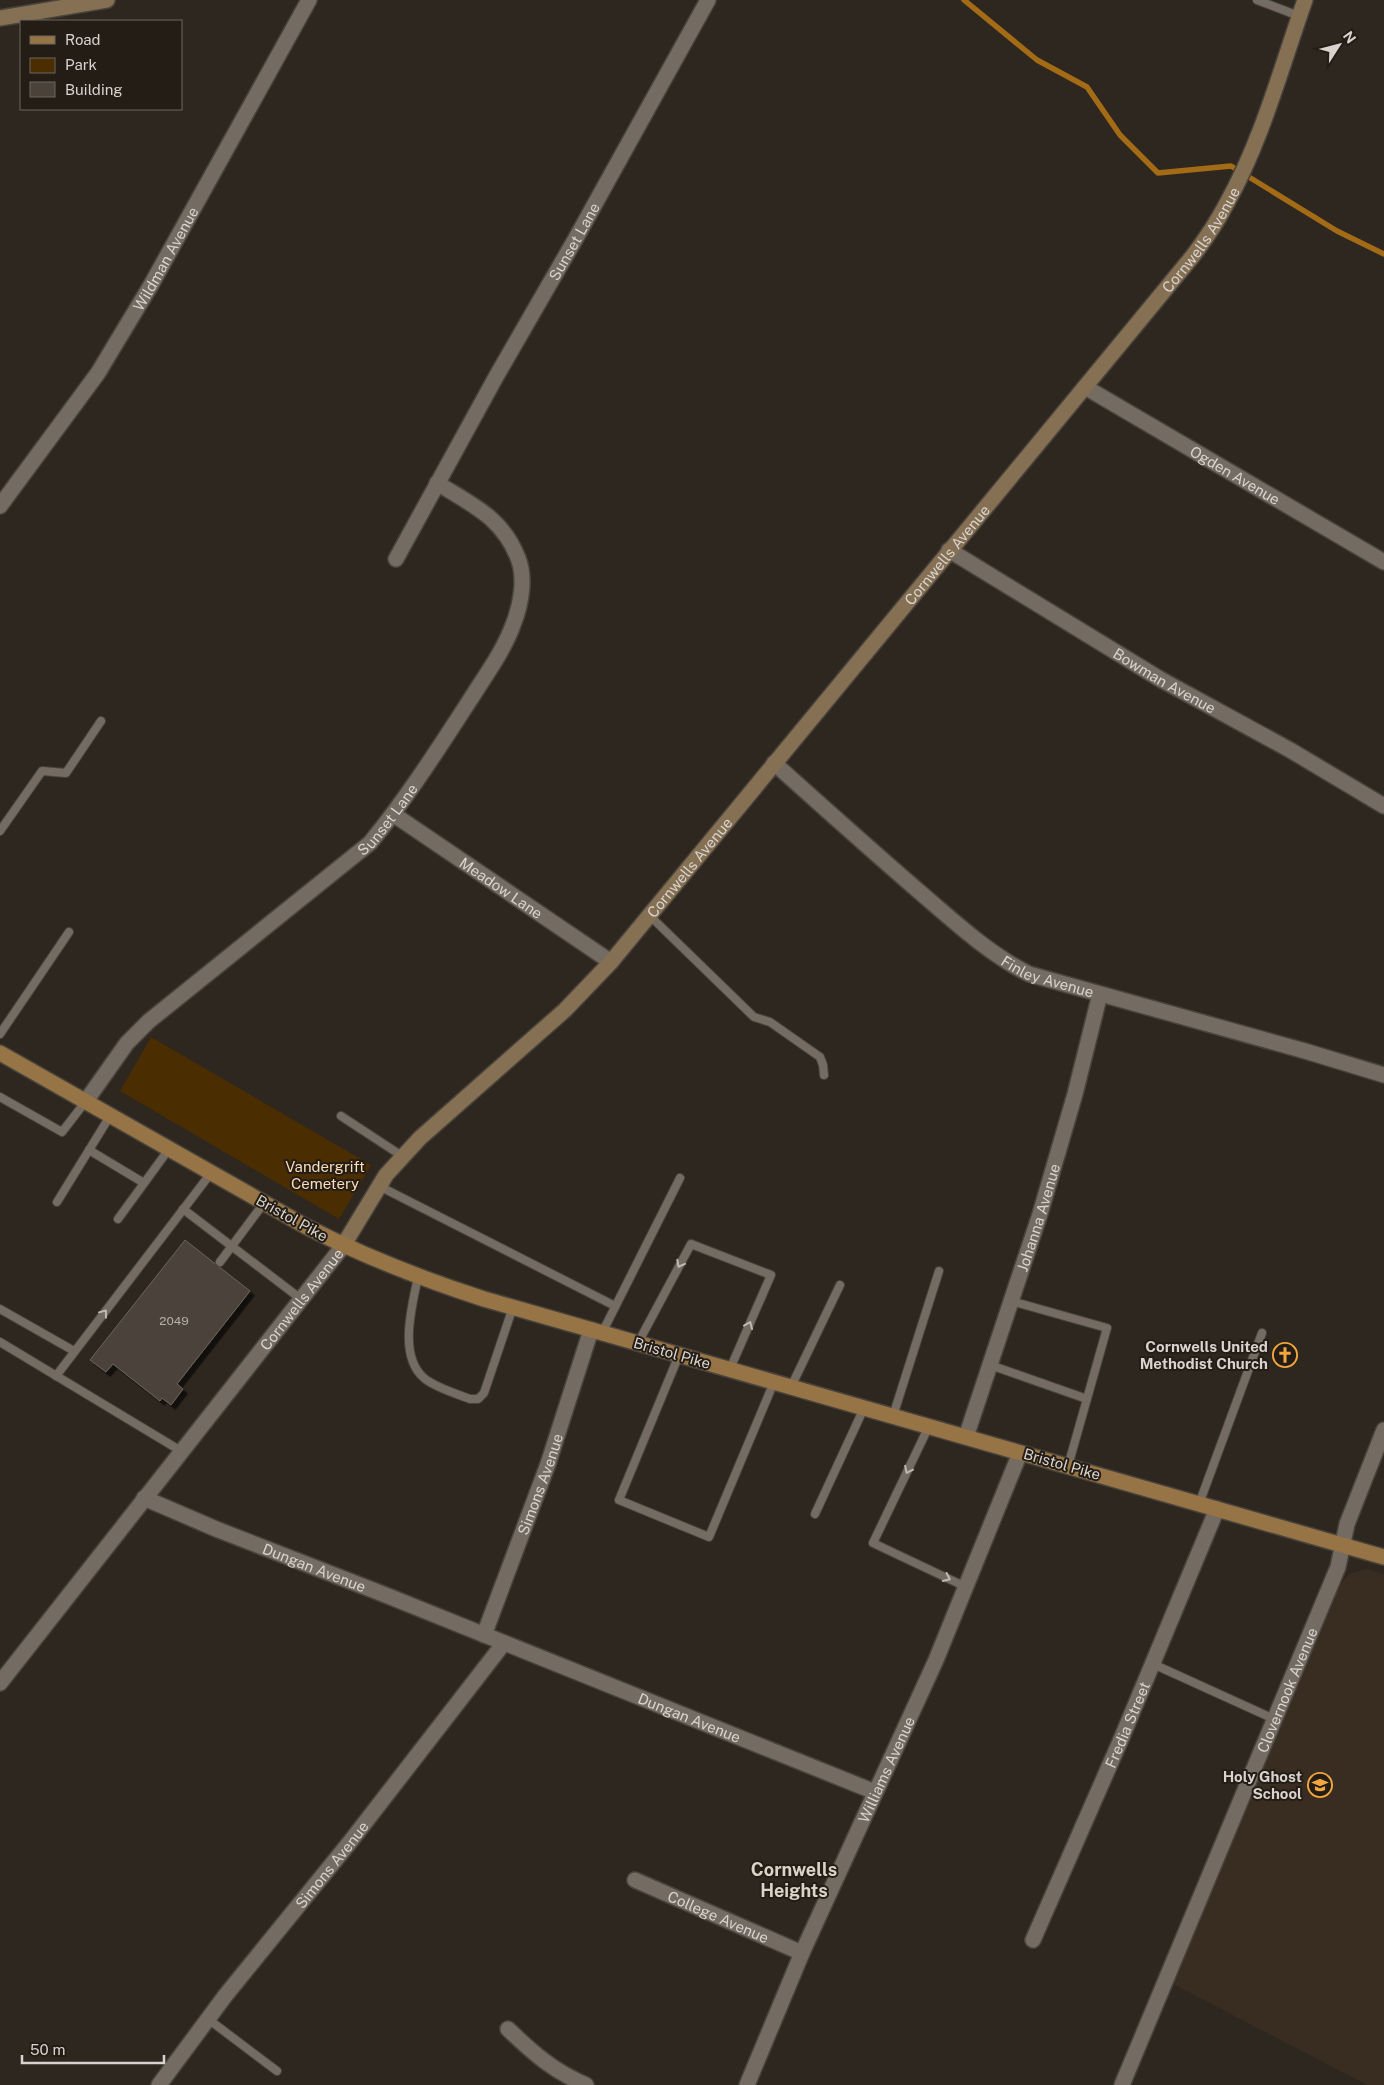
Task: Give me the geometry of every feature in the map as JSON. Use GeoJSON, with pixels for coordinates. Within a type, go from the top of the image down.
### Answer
{"type":"FeatureCollection","features":[{"type":"Feature","properties":{"kind":"main road","name":"Bristol Pike"},"geometry":{"type":"LineString","coordinates":[[0,1054],[343,1246],[418,1277],[513,1307],[1384,1557]]}},
{"type":"Feature","properties":{"kind":"street"},"geometry":{"type":"LineString","coordinates":[[0,18],[107,0]]}},
{"type":"Feature","properties":{"kind":"street","name":"Wildman Avenue"},"geometry":{"type":"LineString","coordinates":[[0,506],[103,365],[151,286],[309,0]]}},
{"type":"Feature","properties":{"kind":"street","name":"Sunset Lane"},"geometry":{"type":"LineString","coordinates":[[396,559],[437,482],[576,238],[708,0]]}},
{"type":"Feature","properties":{"kind":"street","name":"Cornwells Avenue"},"geometry":{"type":"LineString","coordinates":[[0,1683],[343,1246],[379,1186],[402,1156],[565,1010],[611,962],[1192,257],[1214,227],[1242,172],[1305,0]]}},
{"type":"Feature","properties":{"kind":"street","name":"Ogden Avenue"},"geometry":{"type":"LineString","coordinates":[[1085,387],[1384,562]]}},
{"type":"Feature","properties":{"kind":"street","name":"Sunset Lane"},"geometry":{"type":"LineString","coordinates":[[86,1101],[138,1031],[370,843],[437,752],[501,651],[514,624],[520,600],[522,577],[520,565],[507,538],[491,516],[437,482]]}},
{"type":"Feature","properties":{"kind":"street","name":"Bowman Avenue"},"geometry":{"type":"LineString","coordinates":[[949,550],[1160,679],[1290,750],[1384,806]]}},
{"type":"Feature","properties":{"kind":"street","name":"Finley Avenue"},"geometry":{"type":"LineString","coordinates":[[774,763],[859,840],[975,939],[1008,963],[1029,974],[1305,1050],[1384,1075]]}},
{"type":"Feature","properties":{"kind":"street","name":"Meadow Lane"},"geometry":{"type":"LineString","coordinates":[[393,814],[611,962]]}},
{"type":"Feature","properties":{"kind":"street","name":"Johanna Avenue"},"geometry":{"type":"LineString","coordinates":[[966,1437],[1040,1214],[1075,1094],[1100,994]]}},
{"type":"Feature","properties":{"kind":"street","name":"Simons Avenue"},"geometry":{"type":"LineString","coordinates":[[484,1635],[597,1331]]}},
{"type":"Feature","properties":{"kind":"street","name":"Clovernook Avenue"},"geometry":{"type":"LineString","coordinates":[[1122,2085],[1338,1568],[1347,1524],[1384,1430]]}},
{"type":"Feature","properties":{"kind":"street","name":"Williams Avenue"},"geometry":{"type":"LineString","coordinates":[[747,2085],[802,1953],[936,1660],[1020,1453]]}},
{"type":"Feature","properties":{"kind":"street","name":"Dungan Avenue"},"geometry":{"type":"LineString","coordinates":[[144,1498],[216,1529],[875,1792]]}},
{"type":"Feature","properties":{"kind":"street","name":"Fredia Street"},"geometry":{"type":"LineString","coordinates":[[1033,1940],[1153,1664],[1217,1509]]}},
{"type":"Feature","properties":{"kind":"street","name":"Simons Avenue"},"geometry":{"type":"LineString","coordinates":[[159,2085],[208,2019],[350,1842],[504,1643]]}},
{"type":"Feature","properties":{"kind":"street","name":"College Avenue"},"geometry":{"type":"LineString","coordinates":[[635,1880],[802,1953]]}},
{"type":"Feature","properties":{"kind":"street"},"geometry":{"type":"LineString","coordinates":[[508,2029],[526,2047],[563,2075],[586,2085]]}},
{"type":"Feature","properties":{"kind":"lane"},"geometry":{"type":"LineString","coordinates":[[1258,0],[1299,16]]}},
{"type":"Feature","properties":{"kind":"lane"},"geometry":{"type":"LineString","coordinates":[[0,832],[42,771],[66,773],[101,720]]}},
{"type":"Feature","properties":{"kind":"lane"},"geometry":{"type":"LineString","coordinates":[[649,914],[754,1017],[770,1022],[820,1057],[824,1075]]}},
{"type":"Feature","properties":{"kind":"lane"},"geometry":{"type":"LineString","coordinates":[[0,1034],[69,932]]}},
{"type":"Feature","properties":{"kind":"lane"},"geometry":{"type":"LineString","coordinates":[[0,1097],[62,1132],[86,1101]]}},
{"type":"Feature","properties":{"kind":"lane"},"geometry":{"type":"LineString","coordinates":[[57,1202],[110,1116]]}},
{"type":"Feature","properties":{"kind":"lane"},"geometry":{"type":"LineString","coordinates":[[341,1116],[402,1156]]}},
{"type":"Feature","properties":{"kind":"lane"},"geometry":{"type":"LineString","coordinates":[[118,1219],[169,1149]]}},
{"type":"Feature","properties":{"kind":"lane"},"geometry":{"type":"LineString","coordinates":[[89,1150],[144,1183]]}},
{"type":"Feature","properties":{"kind":"lane"},"geometry":{"type":"LineString","coordinates":[[56,1376],[211,1173]]}},
{"type":"Feature","properties":{"kind":"lane"},"geometry":{"type":"LineString","coordinates":[[597,1331],[616,1306],[680,1178]]}},
{"type":"Feature","properties":{"kind":"lane"},"geometry":{"type":"LineString","coordinates":[[379,1186],[616,1306]]}},
{"type":"Feature","properties":{"kind":"lane"},"geometry":{"type":"LineString","coordinates":[[220,1262],[264,1203]]}},
{"type":"Feature","properties":{"kind":"lane"},"geometry":{"type":"LineString","coordinates":[[183,1209],[301,1299]]}},
{"type":"Feature","properties":{"kind":"lane"},"geometry":{"type":"LineString","coordinates":[[638,1343],[691,1244],[771,1275],[730,1369]]}},
{"type":"Feature","properties":{"kind":"lane"},"geometry":{"type":"LineString","coordinates":[[892,1416],[939,1271]]}},
{"type":"Feature","properties":{"kind":"lane"},"geometry":{"type":"LineString","coordinates":[[418,1277],[411,1313],[409,1352],[417,1370],[425,1379],[470,1399],[478,1399],[484,1393],[513,1307]]}},
{"type":"Feature","properties":{"kind":"lane"},"geometry":{"type":"LineString","coordinates":[[791,1387],[840,1285]]}},
{"type":"Feature","properties":{"kind":"lane"},"geometry":{"type":"LineString","coordinates":[[1012,1301],[1108,1328],[1068,1466]]}},
{"type":"Feature","properties":{"kind":"lane"},"geometry":{"type":"LineString","coordinates":[[0,1309],[74,1351]]}},
{"type":"Feature","properties":{"kind":"lane"},"geometry":{"type":"LineString","coordinates":[[1199,1504],[1262,1333]]}},
{"type":"Feature","properties":{"kind":"lane"},"geometry":{"type":"LineString","coordinates":[[0,1342],[182,1451]]}},
{"type":"Feature","properties":{"kind":"lane"},"geometry":{"type":"LineString","coordinates":[[679,1355],[619,1500],[709,1537],[774,1382]]}},
{"type":"Feature","properties":{"kind":"lane"},"geometry":{"type":"LineString","coordinates":[[990,1365],[1088,1399]]}},
{"type":"Feature","properties":{"kind":"lane"},"geometry":{"type":"LineString","coordinates":[[815,1514],[864,1408]]}},
{"type":"Feature","properties":{"kind":"lane"},"geometry":{"type":"LineString","coordinates":[[929,1426],[873,1543],[966,1587]]}},
{"type":"Feature","properties":{"kind":"lane"},"geometry":{"type":"LineString","coordinates":[[1153,1664],[1274,1719]]}},
{"type":"Feature","properties":{"kind":"lane"},"geometry":{"type":"LineString","coordinates":[[208,2019],[277,2071]]}},
{"type":"Feature","properties":{"kind":"shaded area","name":"Holy Ghost School"},"geometry":{"type":"Polygon","coordinates":[[[1366,1569],[1384,1574],[1384,2085],[1367,2085],[1173,1984],[1340,1585],[1349,1574],[1366,1569]]]}},
{"type":"Feature","properties":{"kind":"green space","name":"Vandergrift Cemetery"},"geometry":{"type":"Polygon","coordinates":[[[151,1037],[371,1165],[339,1219],[120,1091],[151,1037]]]}},
{"type":"Feature","properties":{"kind":"building"},"geometry":{"type":"Polygon","coordinates":[[[185,1240],[250,1291],[177,1384],[183,1389],[171,1405],[162,1398],[160,1401],[113,1364],[106,1372],[90,1360],[185,1240]]]}},
{"type":"Feature","properties":{"kind":"waterway"},"geometry":{"type":"LineString","coordinates":[[964,0],[1037,60],[1087,87],[1120,135],[1158,173],[1231,166],[1337,231],[1384,254]]}},
{"type":"Feature","properties":{"kind":"place","name":"Cornwells United Methodist Church"},"geometry":{"type":"Point","coordinates":[1285,1355]}},
{"type":"Feature","properties":{"kind":"place","name":"Holy Ghost School"},"geometry":{"type":"Point","coordinates":[1320,1785]}},
{"type":"Feature","properties":{"kind":"district","name":"Cornwells Heights"},"geometry":{"type":"Point","coordinates":[794,1879]}}]}
